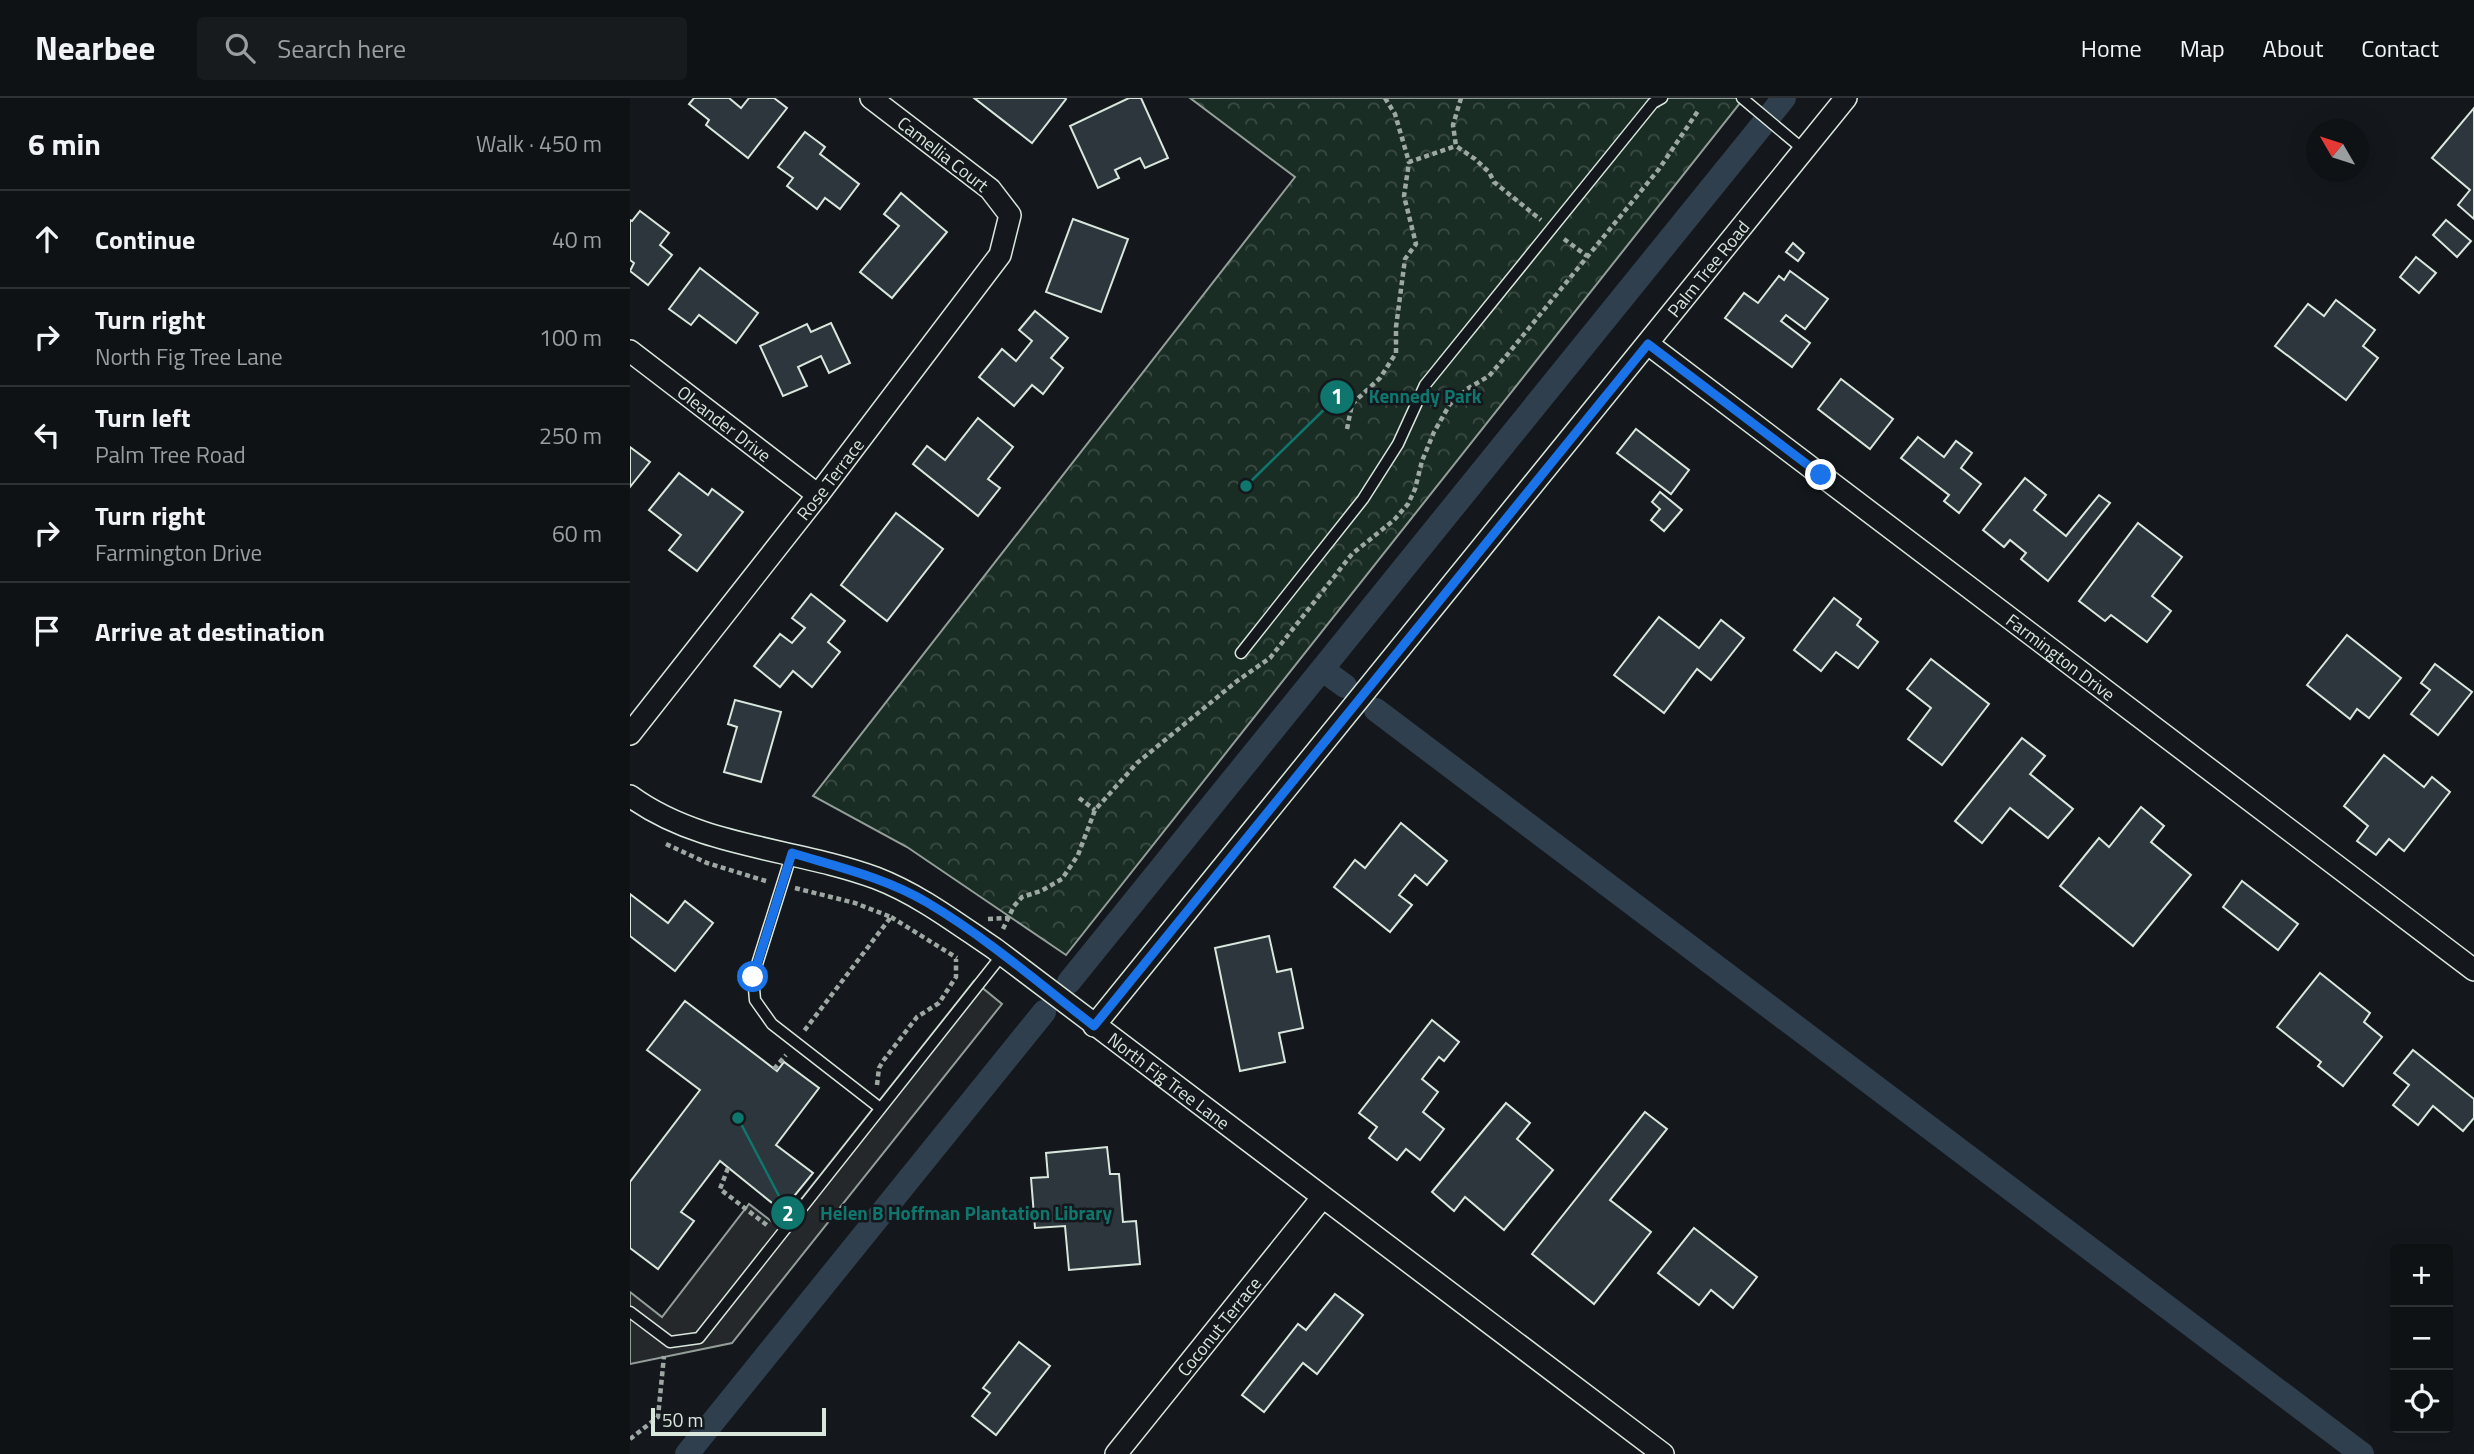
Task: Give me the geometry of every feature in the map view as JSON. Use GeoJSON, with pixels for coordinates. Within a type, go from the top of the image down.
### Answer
{"type":"FeatureCollection","features":[{"type":"Feature","properties":{"kind":"street","name":"Camellia Court"},"geometry":{"type":"LineString","coordinates":[[872,98],[990,189],[1010,215]]}},
{"type":"Feature","properties":{"kind":"street","name":"Palm Tree Road"},"geometry":{"type":"LineString","coordinates":[[1094,1026],[1648,344],[1797,144],[1846,98]]}},
{"type":"Feature","properties":{"kind":"street","name":"Rose Terrace"},"geometry":{"type":"LineString","coordinates":[[630,734],[818,495],[1000,255],[1010,215]]}},
{"type":"Feature","properties":{"kind":"street","name":"Farmington Drive"},"geometry":{"type":"LineString","coordinates":[[1648,344],[2474,970]]}},
{"type":"Feature","properties":{"kind":"street","name":"Oleander Drive"},"geometry":{"type":"LineString","coordinates":[[630,351],[818,495]]}},
{"type":"Feature","properties":{"kind":"street","name":"North Fig Tree Lane"},"geometry":{"type":"LineString","coordinates":[[630,796],[651,811],[710,836],[792,853],[877,878],[928,903],[1002,955],[1663,1454]]}},
{"type":"Feature","properties":{"kind":"street","name":"Coconut Terrace"},"geometry":{"type":"LineString","coordinates":[[1116,1454],[1322,1198]]}},
{"type":"Feature","properties":{"kind":"lane"},"geometry":{"type":"LineString","coordinates":[[1241,653],[1363,499],[1398,444],[1425,385],[1653,103],[1662,98]]}},
{"type":"Feature","properties":{"kind":"lane"},"geometry":{"type":"LineString","coordinates":[[1742,98],[1797,144]]}},
{"type":"Feature","properties":{"kind":"lane"},"geometry":{"type":"LineString","coordinates":[[792,853],[753,977],[755,1000],[772,1024],[880,1108]]}},
{"type":"Feature","properties":{"kind":"lane"},"geometry":{"type":"LineString","coordinates":[[630,1312],[670,1342],[699,1338],[1002,955]]}},
{"type":"Feature","properties":{"kind":"path"},"geometry":{"type":"LineString","coordinates":[[1347,429],[1352,404],[1380,378],[1396,353],[1396,327],[1405,259],[1416,244],[1404,196],[1409,162],[1395,114],[1385,98]]}},
{"type":"Feature","properties":{"kind":"path"},"geometry":{"type":"LineString","coordinates":[[1461,98],[1453,125],[1456,146],[1475,159],[1489,172],[1494,182],[1542,221]]}},
{"type":"Feature","properties":{"kind":"path"},"geometry":{"type":"LineString","coordinates":[[1409,162],[1456,146]]}},
{"type":"Feature","properties":{"kind":"path"},"geometry":{"type":"LineString","coordinates":[[1079,798],[1095,810]]}},
{"type":"Feature","properties":{"kind":"path"},"geometry":{"type":"LineString","coordinates":[[891,917],[929,939],[956,959]]}},
{"type":"Feature","properties":{"kind":"path"},"geometry":{"type":"LineString","coordinates":[[867,1098],[878,1083],[879,1068],[883,1061],[916,1017],[939,1003],[956,977],[956,959],[962,951]]}},
{"type":"Feature","properties":{"kind":"path"},"geometry":{"type":"LineString","coordinates":[[787,1053],[797,1060]]}},
{"type":"Feature","properties":{"kind":"path"},"geometry":{"type":"LineString","coordinates":[[774,1069],[781,1060]]}},
{"type":"Feature","properties":{"kind":"path"},"geometry":{"type":"LineString","coordinates":[[728,1168],[720,1189],[780,1236]]}},
{"type":"Feature","properties":{"kind":"path"},"geometry":{"type":"LineString","coordinates":[[630,1439],[658,1417],[663,1357]]}},
{"type":"Feature","properties":{"kind":"green space"},"geometry":{"type":"Polygon","coordinates":[[[1190,98],[1744,98],[1066,955],[907,847],[813,796],[1295,177],[1190,98]]]}},
{"type":"Feature","properties":{"kind":"shaded area"},"geometry":{"type":"Polygon","coordinates":[[[974,981],[1002,1004],[732,1343],[630,1364],[630,1292],[662,1317],[749,1204],[779,1227],[974,981]]]}},
{"type":"Feature","properties":{"kind":"building"},"geometry":{"type":"Polygon","coordinates":[[[694,98],[729,98],[741,108],[749,98],[774,98],[787,108],[748,158],[706,125],[709,120],[689,104],[694,98]]]}},
{"type":"Feature","properties":{"kind":"building"},"geometry":{"type":"Polygon","coordinates":[[[974,98],[1065,98],[1066,99],[1032,143],[974,98]]]}},
{"type":"Feature","properties":{"kind":"building"},"geometry":{"type":"Polygon","coordinates":[[[1129,98],[1141,98],[1168,158],[1145,168],[1140,158],[1115,170],[1119,178],[1098,188],[1070,126],[1129,98]]]}},
{"type":"Feature","properties":{"kind":"building"},"geometry":{"type":"Polygon","coordinates":[[[2474,108],[2474,219],[2458,205],[2470,190],[2432,158],[2474,108]]]}},
{"type":"Feature","properties":{"kind":"building"},"geometry":{"type":"Polygon","coordinates":[[[805,132],[825,147],[820,154],[859,184],[840,209],[825,198],[817,209],[787,186],[793,178],[778,167],[805,132]]]}},
{"type":"Feature","properties":{"kind":"building"},"geometry":{"type":"Polygon","coordinates":[[[901,193],[947,232],[892,298],[860,272],[899,226],[884,214],[901,193]]]}},
{"type":"Feature","properties":{"kind":"building"},"geometry":{"type":"Polygon","coordinates":[[[640,211],[669,233],[660,245],[672,255],[648,285],[630,271],[634,263],[630,260],[630,220],[640,211]]]}},
{"type":"Feature","properties":{"kind":"building"},"geometry":{"type":"Polygon","coordinates":[[[1073,219],[1128,239],[1101,312],[1046,292],[1073,219]]]}},
{"type":"Feature","properties":{"kind":"building"},"geometry":{"type":"Polygon","coordinates":[[[2446,220],[2471,241],[2457,257],[2433,235],[2446,220]]]}},
{"type":"Feature","properties":{"kind":"building"},"geometry":{"type":"Polygon","coordinates":[[[1793,243],[1804,253],[1798,261],[1786,252],[1793,243]]]}},
{"type":"Feature","properties":{"kind":"building"},"geometry":{"type":"Polygon","coordinates":[[[2416,257],[2436,273],[2419,293],[2400,277],[2416,257]]]}},
{"type":"Feature","properties":{"kind":"building"},"geometry":{"type":"Polygon","coordinates":[[[700,268],[758,313],[736,343],[699,315],[691,325],[669,309],[700,268]]]}},
{"type":"Feature","properties":{"kind":"building"},"geometry":{"type":"Polygon","coordinates":[[[1790,271],[1828,299],[1805,329],[1786,315],[1781,321],[1810,343],[1792,367],[1725,318],[1744,293],[1758,303],[1779,276],[1784,280],[1790,271]]]}},
{"type":"Feature","properties":{"kind":"building"},"geometry":{"type":"Polygon","coordinates":[[[2336,300],[2375,330],[2363,346],[2378,358],[2346,400],[2275,346],[2308,304],[2324,316],[2336,300]]]}},
{"type":"Feature","properties":{"kind":"building"},"geometry":{"type":"Polygon","coordinates":[[[1035,311],[1068,338],[1051,358],[1063,368],[1043,394],[1032,385],[1014,406],[979,377],[1002,349],[1016,361],[1032,341],[1019,330],[1035,311]]]}},
{"type":"Feature","properties":{"kind":"building"},"geometry":{"type":"Polygon","coordinates":[[[831,323],[850,363],[829,373],[821,356],[798,367],[807,386],[783,396],[760,346],[807,324],[811,332],[831,323]]]}},
{"type":"Feature","properties":{"kind":"building"},"geometry":{"type":"Polygon","coordinates":[[[1841,379],[1893,419],[1870,449],[1818,409],[1841,379]]]}},
{"type":"Feature","properties":{"kind":"building"},"geometry":{"type":"Polygon","coordinates":[[[978,418],[1013,447],[988,479],[1000,488],[978,516],[913,464],[927,446],[945,460],[978,418]]]}},
{"type":"Feature","properties":{"kind":"building"},"geometry":{"type":"Polygon","coordinates":[[[1636,429],[1689,470],[1671,494],[1617,453],[1636,429]]]}},
{"type":"Feature","properties":{"kind":"building"},"geometry":{"type":"Polygon","coordinates":[[[1918,437],[1944,457],[1956,441],[1972,453],[1961,468],[1981,484],[1959,513],[1944,501],[1949,495],[1901,458],[1918,437]]]}},
{"type":"Feature","properties":{"kind":"building"},"geometry":{"type":"Polygon","coordinates":[[[630,447],[650,462],[630,487],[630,447]]]}},
{"type":"Feature","properties":{"kind":"building"},"geometry":{"type":"Polygon","coordinates":[[[679,473],[708,495],[712,489],[743,512],[697,571],[669,550],[681,535],[649,510],[679,473]]]}},
{"type":"Feature","properties":{"kind":"building"},"geometry":{"type":"Polygon","coordinates":[[[2025,478],[2046,495],[2034,510],[2066,536],[2099,495],[2110,503],[2048,581],[2021,559],[2026,553],[2010,540],[2004,547],[1983,530],[2025,478]]]}},
{"type":"Feature","properties":{"kind":"building"},"geometry":{"type":"Polygon","coordinates":[[[1660,492],[1682,510],[1664,531],[1651,520],[1660,509],[1652,502],[1660,492]]]}},
{"type":"Feature","properties":{"kind":"building"},"geometry":{"type":"Polygon","coordinates":[[[896,513],[943,549],[887,621],[841,585],[896,513]]]}},
{"type":"Feature","properties":{"kind":"building"},"geometry":{"type":"Polygon","coordinates":[[[2138,523],[2182,557],[2152,596],[2171,611],[2147,642],[2111,615],[2105,621],[2079,601],[2138,523]]]}},
{"type":"Feature","properties":{"kind":"building"},"geometry":{"type":"Polygon","coordinates":[[[811,594],[845,621],[828,642],[840,652],[812,687],[793,671],[780,687],[754,666],[780,634],[792,643],[805,628],[792,618],[811,594]]]}},
{"type":"Feature","properties":{"kind":"building"},"geometry":{"type":"Polygon","coordinates":[[[1834,598],[1861,619],[1857,625],[1878,642],[1858,668],[1836,652],[1821,671],[1794,650],[1834,598]]]}},
{"type":"Feature","properties":{"kind":"building"},"geometry":{"type":"Polygon","coordinates":[[[1659,617],[1699,648],[1721,620],[1744,638],[1711,680],[1697,669],[1664,713],[1614,675],[1659,617]]]}},
{"type":"Feature","properties":{"kind":"building"},"geometry":{"type":"Polygon","coordinates":[[[2347,635],[2401,678],[2369,718],[2357,709],[2350,719],[2307,685],[2347,635]]]}},
{"type":"Feature","properties":{"kind":"building"},"geometry":{"type":"Polygon","coordinates":[[[1931,659],[1989,704],[1942,765],[1908,739],[1931,708],[1907,689],[1931,659]]]}},
{"type":"Feature","properties":{"kind":"building"},"geometry":{"type":"Polygon","coordinates":[[[2435,664],[2472,692],[2438,735],[2411,714],[2430,690],[2421,683],[2435,664]]]}},
{"type":"Feature","properties":{"kind":"building"},"geometry":{"type":"Polygon","coordinates":[[[735,700],[781,712],[761,782],[724,772],[737,727],[728,724],[735,700]]]}},
{"type":"Feature","properties":{"kind":"building"},"geometry":{"type":"Polygon","coordinates":[[[2022,738],[2045,756],[2030,774],[2073,809],[2048,838],[2010,808],[1982,843],[1955,821],[2022,738]]]}},
{"type":"Feature","properties":{"kind":"building"},"geometry":{"type":"Polygon","coordinates":[[[2384,755],[2424,787],[2432,777],[2450,792],[2404,851],[2389,839],[2376,855],[2357,841],[2368,826],[2344,806],[2384,755]]]}},
{"type":"Feature","properties":{"kind":"building"},"geometry":{"type":"Polygon","coordinates":[[[2141,807],[2164,826],[2151,842],[2191,875],[2133,946],[2060,886],[2099,838],[2109,847],[2141,807]]]}},
{"type":"Feature","properties":{"kind":"building"},"geometry":{"type":"Polygon","coordinates":[[[1401,823],[1447,861],[1427,885],[1415,875],[1399,895],[1412,905],[1390,932],[1334,887],[1355,860],[1365,868],[1401,823]]]}},
{"type":"Feature","properties":{"kind":"building"},"geometry":{"type":"Polygon","coordinates":[[[2242,881],[2298,924],[2278,950],[2223,907],[2242,881]]]}},
{"type":"Feature","properties":{"kind":"building"},"geometry":{"type":"Polygon","coordinates":[[[630,894],[668,923],[685,901],[713,923],[675,971],[630,936],[630,894]]]}},
{"type":"Feature","properties":{"kind":"building"},"geometry":{"type":"Polygon","coordinates":[[[1269,936],[1277,972],[1291,969],[1303,1028],[1279,1033],[1285,1062],[1240,1071],[1215,948],[1269,936]]]}},
{"type":"Feature","properties":{"kind":"building"},"geometry":{"type":"Polygon","coordinates":[[[2320,973],[2370,1013],[2364,1022],[2382,1037],[2343,1086],[2318,1066],[2321,1062],[2277,1027],[2320,973]]]}},
{"type":"Feature","properties":{"kind":"building"},"geometry":{"type":"Polygon","coordinates":[[[685,1001],[777,1071],[784,1062],[819,1088],[776,1145],[813,1173],[782,1211],[720,1161],[681,1212],[694,1221],[658,1269],[630,1248],[630,1182],[700,1090],[647,1050],[685,1001]]]}},
{"type":"Feature","properties":{"kind":"building"},"geometry":{"type":"Polygon","coordinates":[[[1432,1020],[1459,1042],[1444,1061],[1439,1057],[1422,1079],[1438,1092],[1423,1112],[1444,1129],[1420,1160],[1406,1149],[1397,1160],[1369,1138],[1377,1127],[1359,1113],[1432,1020]]]}},
{"type":"Feature","properties":{"kind":"building"},"geometry":{"type":"Polygon","coordinates":[[[2413,1050],[2474,1099],[2474,1118],[2463,1131],[2433,1106],[2418,1125],[2393,1105],[2409,1085],[2394,1073],[2413,1050]]]}},
{"type":"Feature","properties":{"kind":"building"},"geometry":{"type":"Polygon","coordinates":[[[1506,1103],[1530,1123],[1517,1139],[1553,1170],[1504,1230],[1465,1197],[1454,1211],[1432,1192],[1506,1103]]]}},
{"type":"Feature","properties":{"kind":"building"},"geometry":{"type":"Polygon","coordinates":[[[1645,1112],[1667,1129],[1610,1200],[1651,1232],[1594,1304],[1532,1254],[1645,1112]]]}},
{"type":"Feature","properties":{"kind":"building"},"geometry":{"type":"Polygon","coordinates":[[[1107,1147],[1110,1174],[1119,1174],[1123,1222],[1136,1221],[1140,1264],[1069,1270],[1065,1226],[1035,1228],[1031,1178],[1048,1177],[1046,1153],[1107,1147]]]}},
{"type":"Feature","properties":{"kind":"building"},"geometry":{"type":"Polygon","coordinates":[[[1694,1228],[1757,1277],[1733,1308],[1711,1290],[1699,1305],[1658,1273],[1694,1228]]]}},
{"type":"Feature","properties":{"kind":"building"},"geometry":{"type":"Polygon","coordinates":[[[1335,1294],[1363,1315],[1317,1374],[1303,1363],[1264,1412],[1242,1395],[1298,1324],[1306,1330],[1335,1294]]]}},
{"type":"Feature","properties":{"kind":"building"},"geometry":{"type":"Polygon","coordinates":[[[1019,1342],[1050,1366],[996,1435],[972,1416],[990,1393],[983,1388],[1019,1342]]]}},
{"type":"Feature","properties":{"kind":"waterway"},"geometry":{"type":"LineString","coordinates":[[1069,982],[1784,98]]}},
{"type":"Feature","properties":{"kind":"waterway"},"geometry":{"type":"LineString","coordinates":[[1323,670],[1345,686]]}},
{"type":"Feature","properties":{"kind":"waterway"},"geometry":{"type":"LineString","coordinates":[[1376,710],[2362,1454]]}},
{"type":"Feature","properties":{"kind":"waterway"},"geometry":{"type":"LineString","coordinates":[[687,1454],[1044,1012]]}},
{"type":"Feature","properties":{"kind":"place","name":"Kennedy Park"},"geometry":{"type":"Point","coordinates":[1246,486]}},
{"type":"Feature","properties":{"kind":"place","name":"Helen B Hoffman Plantation Library"},"geometry":{"type":"Point","coordinates":[738,1118]}},
{"type":"Feature","properties":{"kind":"route"},"geometry":{"type":"LineString","coordinates":[[753,977],[792,853],[877,878],[928,903],[995,949],[1094,1026],[1648,344],[1821,475]]}}]}
